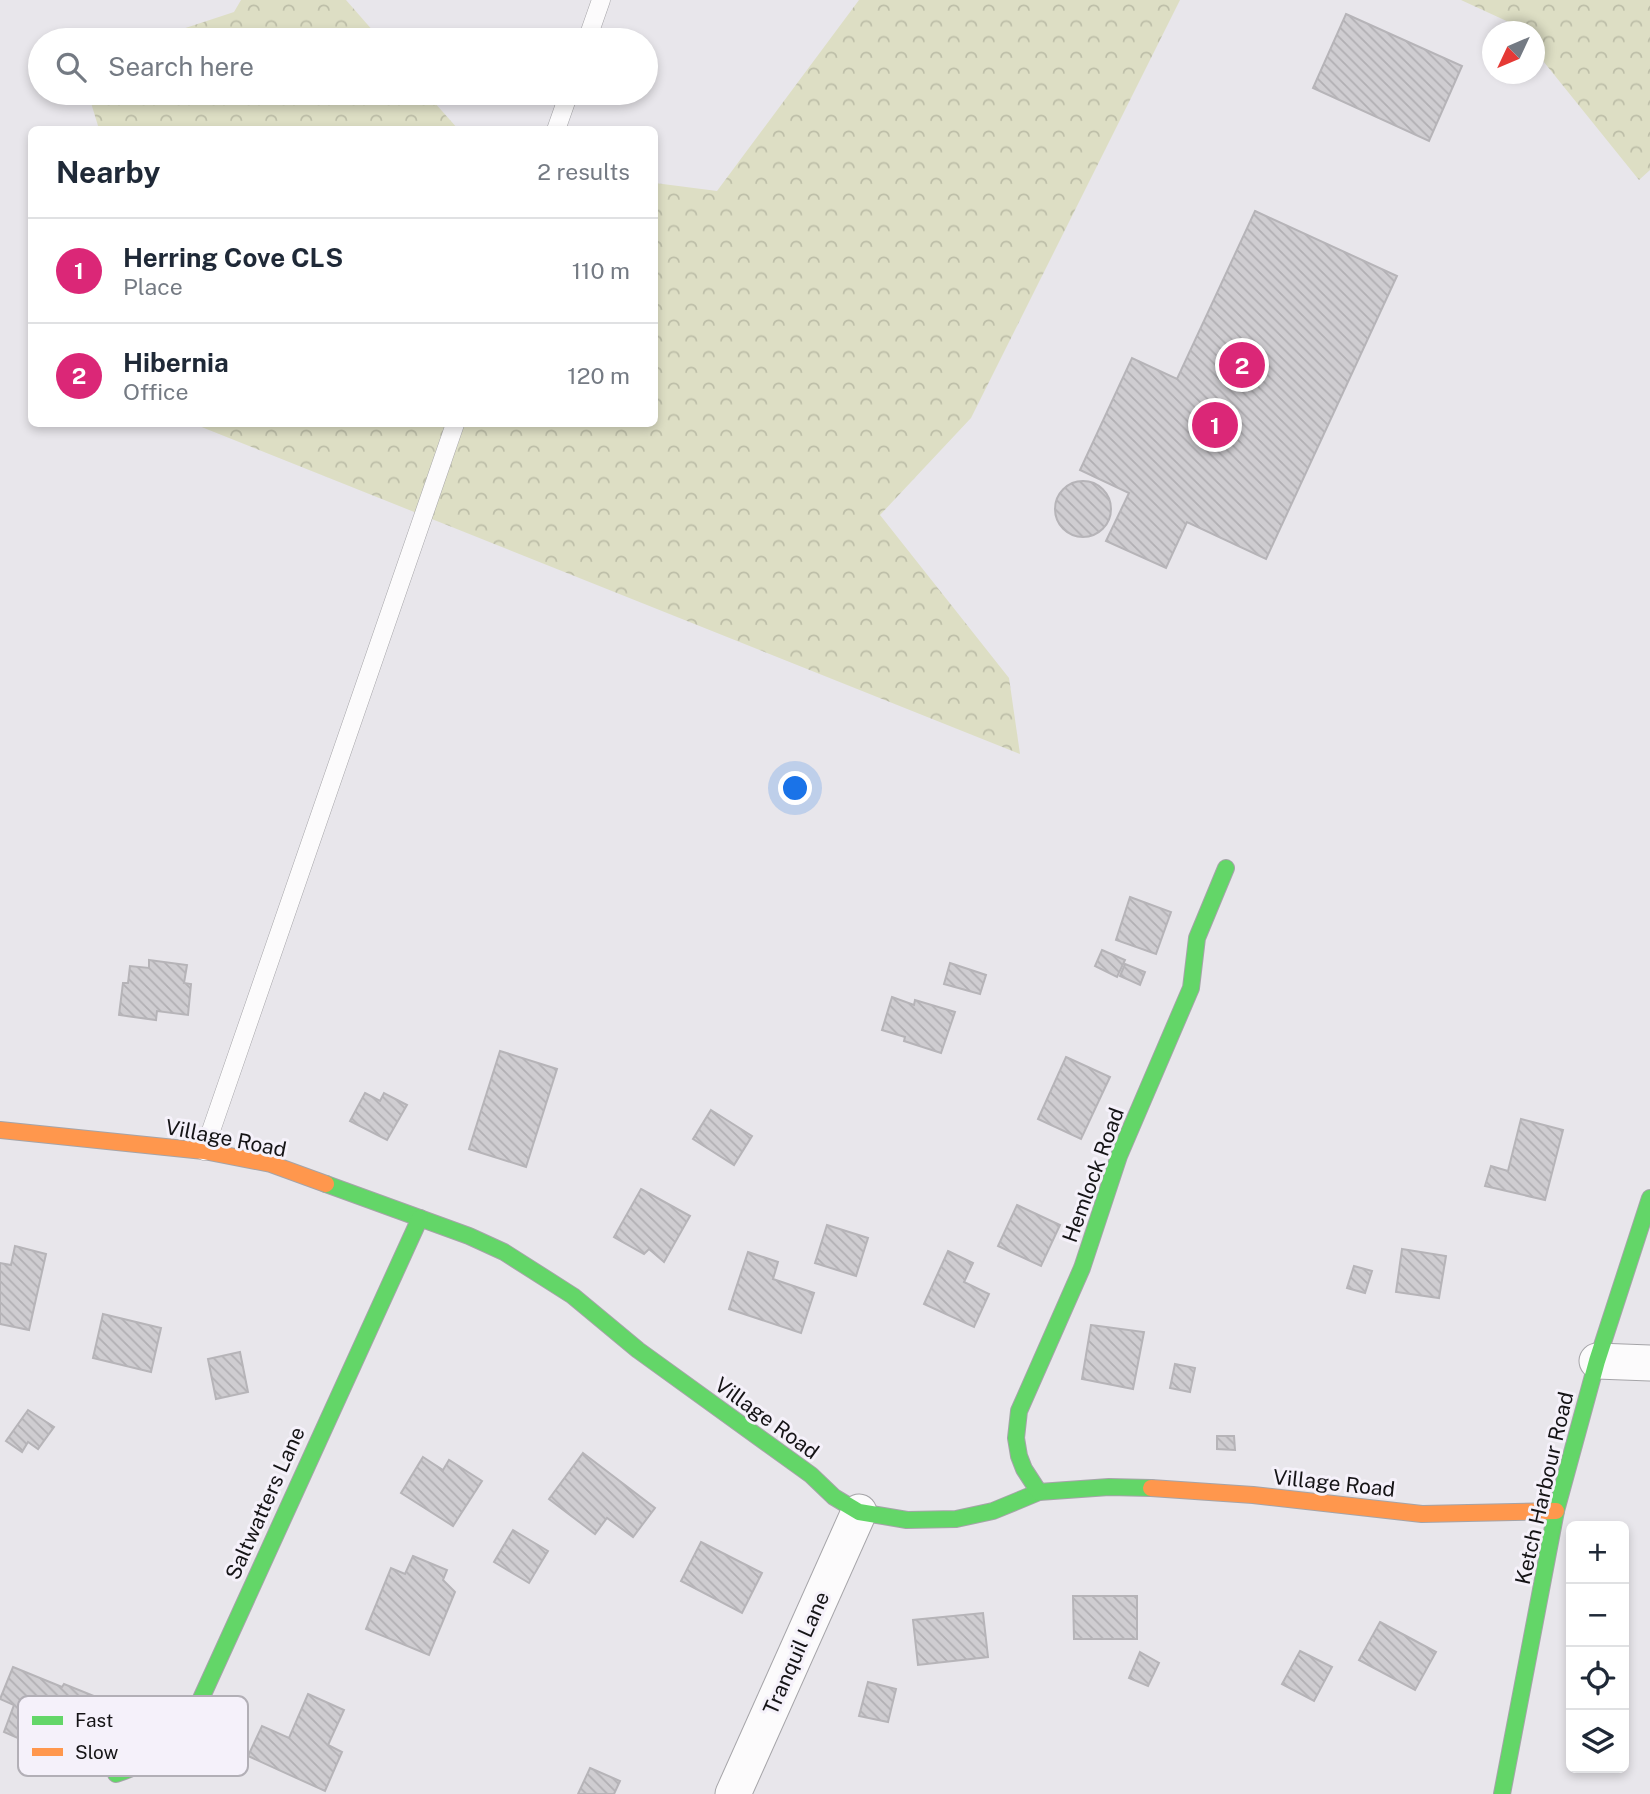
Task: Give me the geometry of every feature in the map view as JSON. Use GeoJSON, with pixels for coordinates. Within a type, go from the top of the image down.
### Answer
{"type":"FeatureCollection","features":[{"type":"Feature","properties":{"kind":"street","name":"Hemlock Road"},"geometry":{"type":"LineString","coordinates":[[1039,1492],[1019,1456],[1016,1438],[1019,1410],[1082,1268],[1119,1156],[1191,988],[1197,938],[1226,868]]}},
{"type":"Feature","properties":{"kind":"street","name":"Village Road"},"geometry":{"type":"LineString","coordinates":[[0,1130],[204,1151],[271,1164],[504,1252],[573,1296],[638,1350],[811,1475],[834,1497],[859,1512],[907,1520],[957,1519],[993,1511],[1039,1492],[1109,1487],[1253,1495],[1422,1514],[1556,1511]]}},
{"type":"Feature","properties":{"kind":"street","name":"Ketch Harbour Road"},"geometry":{"type":"LineString","coordinates":[[1502,1794],[1556,1511],[1597,1361],[1650,1198]]}},
{"type":"Feature","properties":{"kind":"street","name":"Saltwatters Lane"},"geometry":{"type":"LineString","coordinates":[[202,1696],[419,1218]]}},
{"type":"Feature","properties":{"kind":"street"},"geometry":{"type":"LineString","coordinates":[[1597,1361],[1650,1363]]}},
{"type":"Feature","properties":{"kind":"street","name":"Tranquil Lane"},"geometry":{"type":"LineString","coordinates":[[733,1794],[859,1512]]}},
{"type":"Feature","properties":{"kind":"lane"},"geometry":{"type":"LineString","coordinates":[[591,28],[601,0]]}},
{"type":"Feature","properties":{"kind":"lane"},"geometry":{"type":"LineString","coordinates":[[557,126],[565,105]]}},
{"type":"Feature","properties":{"kind":"lane"},"geometry":{"type":"LineString","coordinates":[[204,1151],[454,427]]}},
{"type":"Feature","properties":{"kind":"green space"},"geometry":{"type":"Polygon","coordinates":[[[241,0],[346,0],[370,28],[185,28],[234,12],[241,0]]]}},
{"type":"Feature","properties":{"kind":"green space"},"geometry":{"type":"Polygon","coordinates":[[[859,0],[1180,0],[971,418],[880,515],[1009,678],[1020,754],[202,427],[658,427],[658,183],[717,191],[859,0]]]}},
{"type":"Feature","properties":{"kind":"green space"},"geometry":{"type":"Polygon","coordinates":[[[1461,0],[1650,0],[1650,170],[1639,180],[1545,63],[1545,21],[1506,21],[1461,0]]]}},
{"type":"Feature","properties":{"kind":"green space"},"geometry":{"type":"Polygon","coordinates":[[[92,105],[437,105],[455,126],[98,126],[92,105]]]}},
{"type":"Feature","properties":{"kind":"building"},"geometry":{"type":"Polygon","coordinates":[[[1346,14],[1462,66],[1429,141],[1313,88],[1346,14]]]}},
{"type":"Feature","properties":{"kind":"building"},"geometry":{"type":"Polygon","coordinates":[[[1255,211],[1397,276],[1266,559],[1187,522],[1166,568],[1106,541],[1129,493],[1080,470],[1132,358],[1177,379],[1255,211]]]}},
{"type":"Feature","properties":{"kind":"building"},"geometry":{"type":"Polygon","coordinates":[[[1083,481],[1094,483],[1103,489],[1109,498],[1109,520],[1103,529],[1094,535],[1083,537],[1072,535],[1063,529],[1057,520],[1055,509],[1057,498],[1063,489],[1072,483],[1083,481]]]}},
{"type":"Feature","properties":{"kind":"building"},"geometry":{"type":"Polygon","coordinates":[[[1130,897],[1171,912],[1156,954],[1116,940],[1130,897]]]}},
{"type":"Feature","properties":{"kind":"building"},"geometry":{"type":"Polygon","coordinates":[[[1102,950],[1125,960],[1117,977],[1095,966],[1102,950]]]}},
{"type":"Feature","properties":{"kind":"building"},"geometry":{"type":"Polygon","coordinates":[[[149,960],[187,965],[184,983],[191,984],[188,1015],[157,1011],[156,1020],[119,1015],[123,983],[128,983],[130,966],[149,968],[149,960]]]}},
{"type":"Feature","properties":{"kind":"building"},"geometry":{"type":"Polygon","coordinates":[[[950,963],[986,975],[980,994],[944,984],[950,963]]]}},
{"type":"Feature","properties":{"kind":"building"},"geometry":{"type":"Polygon","coordinates":[[[1125,964],[1145,972],[1140,985],[1120,976],[1125,964]]]}},
{"type":"Feature","properties":{"kind":"building"},"geometry":{"type":"Polygon","coordinates":[[[892,997],[914,1005],[915,1000],[955,1012],[941,1053],[904,1041],[905,1037],[882,1030],[892,997]]]}},
{"type":"Feature","properties":{"kind":"building"},"geometry":{"type":"Polygon","coordinates":[[[500,1051],[557,1069],[526,1167],[469,1149],[500,1051]]]}},
{"type":"Feature","properties":{"kind":"building"},"geometry":{"type":"Polygon","coordinates":[[[1066,1057],[1110,1077],[1081,1139],[1038,1119],[1066,1057]]]}},
{"type":"Feature","properties":{"kind":"building"},"geometry":{"type":"Polygon","coordinates":[[[365,1093],[380,1101],[384,1093],[407,1105],[387,1140],[350,1121],[365,1093]]]}},
{"type":"Feature","properties":{"kind":"building"},"geometry":{"type":"Polygon","coordinates":[[[711,1110],[752,1136],[734,1165],[693,1139],[711,1110]]]}},
{"type":"Feature","properties":{"kind":"building"},"geometry":{"type":"Polygon","coordinates":[[[1521,1119],[1563,1130],[1545,1200],[1485,1186],[1491,1166],[1508,1171],[1521,1119]]]}},
{"type":"Feature","properties":{"kind":"building"},"geometry":{"type":"Polygon","coordinates":[[[641,1189],[690,1216],[664,1262],[649,1249],[644,1254],[614,1237],[641,1189]]]}},
{"type":"Feature","properties":{"kind":"building"},"geometry":{"type":"Polygon","coordinates":[[[1017,1205],[1060,1225],[1041,1266],[998,1246],[1017,1205]]]}},
{"type":"Feature","properties":{"kind":"building"},"geometry":{"type":"Polygon","coordinates":[[[827,1225],[868,1238],[856,1276],[815,1263],[827,1225]]]}},
{"type":"Feature","properties":{"kind":"building"},"geometry":{"type":"Polygon","coordinates":[[[15,1246],[46,1254],[29,1330],[0,1324],[0,1263],[11,1265],[15,1246]]]}},
{"type":"Feature","properties":{"kind":"building"},"geometry":{"type":"Polygon","coordinates":[[[1402,1249],[1446,1256],[1439,1298],[1396,1292],[1402,1249]]]}},
{"type":"Feature","properties":{"kind":"building"},"geometry":{"type":"Polygon","coordinates":[[[948,1251],[973,1263],[964,1282],[989,1294],[974,1327],[924,1304],[948,1251]]]}},
{"type":"Feature","properties":{"kind":"building"},"geometry":{"type":"Polygon","coordinates":[[[748,1252],[778,1262],[773,1279],[814,1293],[801,1333],[729,1309],[748,1252]]]}},
{"type":"Feature","properties":{"kind":"building"},"geometry":{"type":"Polygon","coordinates":[[[1354,1266],[1372,1271],[1365,1293],[1347,1288],[1354,1266]]]}},
{"type":"Feature","properties":{"kind":"building"},"geometry":{"type":"Polygon","coordinates":[[[103,1314],[161,1328],[151,1372],[93,1358],[103,1314]]]}},
{"type":"Feature","properties":{"kind":"building"},"geometry":{"type":"Polygon","coordinates":[[[1091,1325],[1144,1332],[1133,1389],[1082,1379],[1091,1325]]]}},
{"type":"Feature","properties":{"kind":"building"},"geometry":{"type":"Polygon","coordinates":[[[240,1352],[248,1392],[216,1399],[208,1359],[240,1352]]]}},
{"type":"Feature","properties":{"kind":"building"},"geometry":{"type":"Polygon","coordinates":[[[1175,1364],[1195,1368],[1190,1392],[1170,1388],[1175,1364]]]}},
{"type":"Feature","properties":{"kind":"building"},"geometry":{"type":"Polygon","coordinates":[[[28,1410],[54,1427],[38,1449],[28,1442],[22,1452],[6,1441],[28,1410]]]}},
{"type":"Feature","properties":{"kind":"building"},"geometry":{"type":"Polygon","coordinates":[[[1217,1436],[1234,1436],[1235,1450],[1217,1449],[1217,1436]]]}},
{"type":"Feature","properties":{"kind":"building"},"geometry":{"type":"Polygon","coordinates":[[[583,1453],[655,1508],[633,1537],[607,1518],[595,1534],[549,1499],[583,1453]]]}},
{"type":"Feature","properties":{"kind":"building"},"geometry":{"type":"Polygon","coordinates":[[[423,1457],[443,1470],[449,1460],[482,1481],[453,1526],[401,1493],[423,1457]]]}},
{"type":"Feature","properties":{"kind":"building"},"geometry":{"type":"Polygon","coordinates":[[[513,1530],[548,1551],[529,1583],[494,1562],[513,1530]]]}},
{"type":"Feature","properties":{"kind":"building"},"geometry":{"type":"Polygon","coordinates":[[[701,1542],[762,1573],[742,1613],[681,1581],[701,1542]]]}},
{"type":"Feature","properties":{"kind":"building"},"geometry":{"type":"Polygon","coordinates":[[[413,1556],[447,1570],[443,1580],[455,1592],[429,1655],[366,1629],[391,1568],[405,1574],[413,1556]]]}},
{"type":"Feature","properties":{"kind":"building"},"geometry":{"type":"Polygon","coordinates":[[[1073,1596],[1137,1596],[1137,1639],[1074,1639],[1073,1596]]]}},
{"type":"Feature","properties":{"kind":"building"},"geometry":{"type":"Polygon","coordinates":[[[983,1613],[988,1657],[918,1665],[913,1620],[983,1613]]]}},
{"type":"Feature","properties":{"kind":"building"},"geometry":{"type":"Polygon","coordinates":[[[1380,1622],[1436,1652],[1415,1690],[1359,1660],[1380,1622]]]}},
{"type":"Feature","properties":{"kind":"building"},"geometry":{"type":"Polygon","coordinates":[[[1300,1651],[1332,1667],[1314,1701],[1282,1684],[1300,1651]]]}},
{"type":"Feature","properties":{"kind":"building"},"geometry":{"type":"Polygon","coordinates":[[[1140,1652],[1159,1663],[1148,1686],[1129,1678],[1140,1652]]]}},
{"type":"Feature","properties":{"kind":"building"},"geometry":{"type":"Polygon","coordinates":[[[13,1667],[62,1687],[64,1684],[94,1696],[18,1696],[18,1738],[4,1732],[14,1705],[0,1699],[13,1667]]]}},
{"type":"Feature","properties":{"kind":"building"},"geometry":{"type":"Polygon","coordinates":[[[868,1682],[896,1689],[888,1722],[859,1716],[868,1682]]]}},
{"type":"Feature","properties":{"kind":"building"},"geometry":{"type":"Polygon","coordinates":[[[308,1694],[344,1710],[328,1745],[342,1752],[325,1791],[248,1756],[262,1726],[289,1738],[308,1694]]]}},
{"type":"Feature","properties":{"kind":"building"},"geometry":{"type":"Polygon","coordinates":[[[590,1768],[620,1781],[614,1794],[578,1794],[590,1768]]]}},
{"type":"Feature","properties":{"kind":"traffic: fast"},"geometry":{"type":"LineString","coordinates":[[1039,1492],[1019,1456],[1016,1438],[1019,1411],[1082,1268],[1119,1156],[1191,988],[1197,938],[1226,868]]}},
{"type":"Feature","properties":{"kind":"traffic: fast"},"geometry":{"type":"LineString","coordinates":[[326,1184],[469,1236],[504,1252],[573,1296],[638,1350],[811,1475],[834,1497],[859,1512],[907,1520],[956,1519],[993,1511],[1039,1492],[1109,1487],[1151,1488]]}},
{"type":"Feature","properties":{"kind":"traffic: fast"},"geometry":{"type":"LineString","coordinates":[[1502,1794],[1556,1511],[1597,1361],[1650,1198]]}},
{"type":"Feature","properties":{"kind":"traffic: fast"},"geometry":{"type":"LineString","coordinates":[[202,1696],[420,1218]]}},
{"type":"Feature","properties":{"kind":"traffic: slow"},"geometry":{"type":"LineString","coordinates":[[0,1130],[204,1151],[271,1164],[326,1184]]}},
{"type":"Feature","properties":{"kind":"traffic: slow"},"geometry":{"type":"LineString","coordinates":[[1151,1488],[1253,1495],[1422,1514],[1556,1511]]}},
{"type":"Feature","properties":{"kind":"place","name":"Hibernia"},"geometry":{"type":"Point","coordinates":[1242,365]}},
{"type":"Feature","properties":{"kind":"place","name":"Herring Cove CLS"},"geometry":{"type":"Point","coordinates":[1215,425]}}]}
